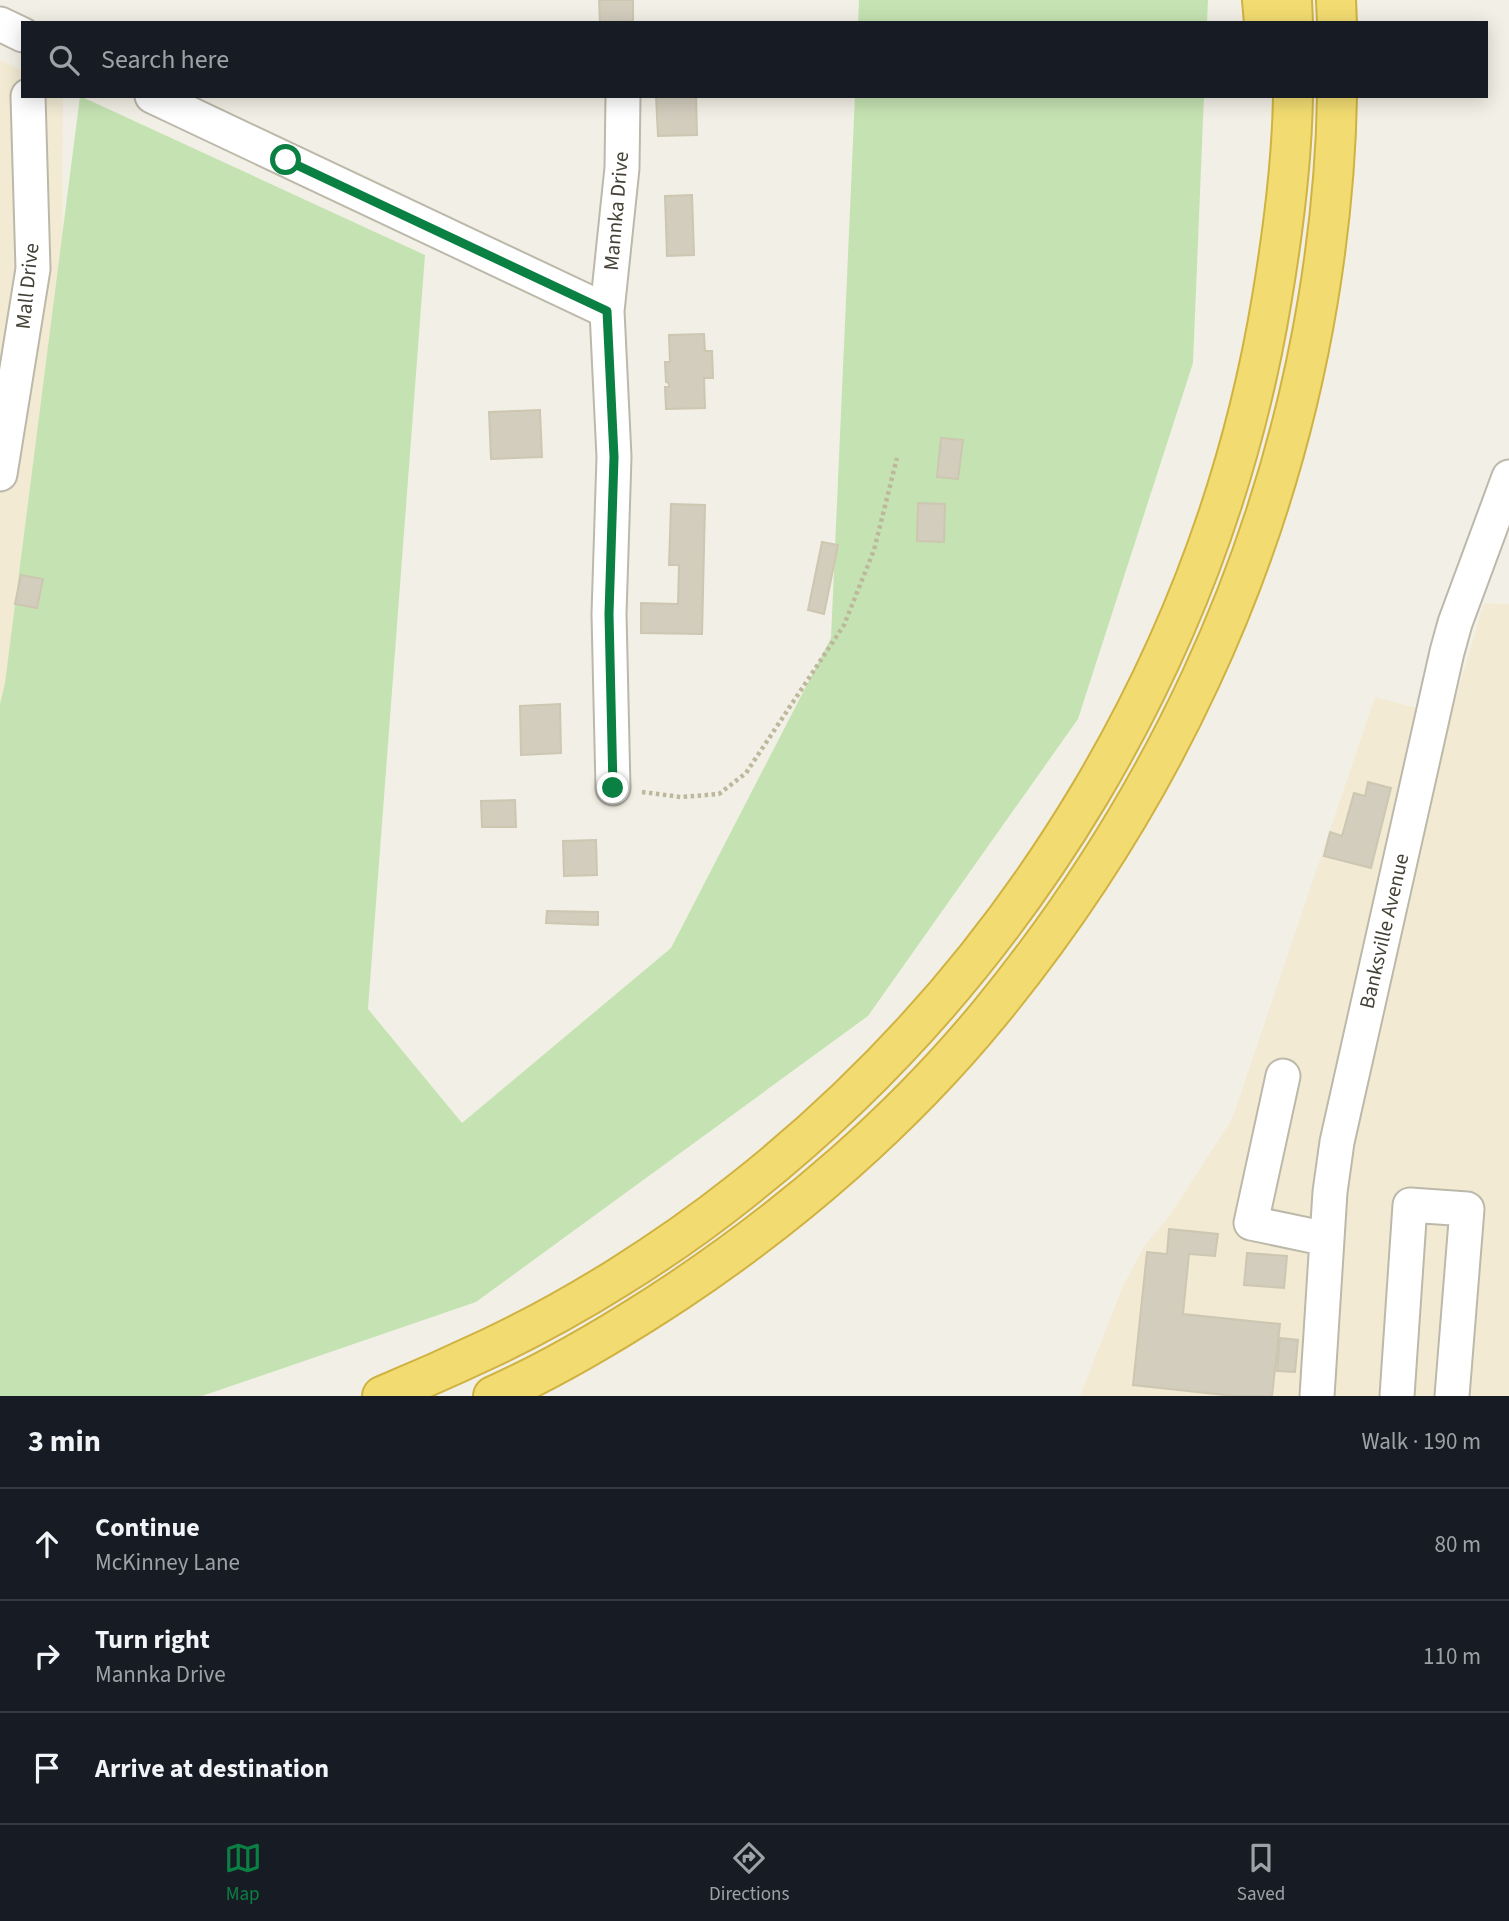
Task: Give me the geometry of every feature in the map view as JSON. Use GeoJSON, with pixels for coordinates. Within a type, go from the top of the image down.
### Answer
{"type":"FeatureCollection","features":[{"type":"Feature","properties":{"kind":"highway"},"geometry":{"type":"LineString","coordinates":[[1262,0],[1264,21]]}},
{"type":"Feature","properties":{"kind":"highway"},"geometry":{"type":"LineString","coordinates":[[1292,0],[1293,21]]}},
{"type":"Feature","properties":{"kind":"highway"},"geometry":{"type":"LineString","coordinates":[[1336,0],[1337,21]]}},
{"type":"Feature","properties":{"kind":"highway"},"geometry":{"type":"LineString","coordinates":[[1267,329],[1270,230],[1268,98]]}},
{"type":"Feature","properties":{"kind":"highway"},"geometry":{"type":"LineString","coordinates":[[382,1396],[493,1347],[560,1311],[624,1273],[739,1193],[853,1094],[904,1042],[953,987],[1049,858],[1119,744],[1152,680],[1185,605],[1233,472],[1252,401],[1280,255],[1293,98]]}},
{"type":"Feature","properties":{"kind":"highway"},"geometry":{"type":"LineString","coordinates":[[493,1396],[582,1350],[708,1271],[767,1228],[884,1126],[988,1016],[1032,959],[1122,828],[1158,766],[1227,622],[1276,485],[1312,337],[1324,261],[1333,185],[1337,98]]}},
{"type":"Feature","properties":{"kind":"street"},"geometry":{"type":"LineString","coordinates":[[0,24],[21,34]]}},
{"type":"Feature","properties":{"kind":"street","name":"Mall Drive"},"geometry":{"type":"LineString","coordinates":[[0,474],[33,269],[28,98]]}},
{"type":"Feature","properties":{"kind":"street"},"geometry":{"type":"LineString","coordinates":[[156,98],[607,311]]}},
{"type":"Feature","properties":{"kind":"street","name":"Mannka Drive"},"geometry":{"type":"LineString","coordinates":[[613,788],[609,614],[614,457],[607,311],[622,168],[623,98]]}},
{"type":"Feature","properties":{"kind":"street","name":"Banksville Avenue"},"geometry":{"type":"LineString","coordinates":[[1317,1396],[1332,1168],[1337,1142],[1447,652],[1455,623],[1509,477]]}},
{"type":"Feature","properties":{"kind":"street"},"geometry":{"type":"LineString","coordinates":[[1283,1076],[1251,1223],[1327,1239]]}},
{"type":"Feature","properties":{"kind":"street"},"geometry":{"type":"LineString","coordinates":[[1397,1396],[1410,1205],[1467,1209],[1452,1396]]}},
{"type":"Feature","properties":{"kind":"path"},"geometry":{"type":"LineString","coordinates":[[613,788],[681,797],[719,794],[746,773],[844,625],[874,550],[897,458]]}},
{"type":"Feature","properties":{"kind":"shaded area"},"geometry":{"type":"Polygon","coordinates":[[[0,60],[21,70],[21,98],[63,98],[61,776],[0,784],[0,60]]]}},
{"type":"Feature","properties":{"kind":"shaded area"},"geometry":{"type":"Polygon","coordinates":[[[1484,603],[1509,604],[1509,1396],[1080,1396],[1123,1286],[1145,1245],[1170,1215],[1232,1119],[1375,697],[1450,717],[1484,603]]]}},
{"type":"Feature","properties":{"kind":"green space"},"geometry":{"type":"Polygon","coordinates":[[[859,0],[1208,0],[1207,21],[858,21],[859,0]]]}},
{"type":"Feature","properties":{"kind":"green space"},"geometry":{"type":"Polygon","coordinates":[[[80,98],[425,255],[368,1009],[462,1123],[671,948],[831,638],[855,98],[1204,98],[1193,363],[1078,719],[868,1016],[476,1302],[202,1396],[0,1396],[0,704],[5,683],[80,98]]]}},
{"type":"Feature","properties":{"kind":"building"},"geometry":{"type":"Polygon","coordinates":[[[599,0],[633,0],[633,21],[600,21],[599,0]]]}},
{"type":"Feature","properties":{"kind":"building"},"geometry":{"type":"Polygon","coordinates":[[[656,98],[696,98],[697,135],[658,136],[656,98]]]}},
{"type":"Feature","properties":{"kind":"building"},"geometry":{"type":"Polygon","coordinates":[[[692,195],[694,255],[667,256],[665,196],[692,195]]]}},
{"type":"Feature","properties":{"kind":"building"},"geometry":{"type":"Polygon","coordinates":[[[704,334],[705,351],[712,351],[713,378],[704,378],[705,408],[666,409],[665,387],[669,387],[669,383],[666,382],[665,362],[670,362],[669,335],[704,334]]]}},
{"type":"Feature","properties":{"kind":"building"},"geometry":{"type":"Polygon","coordinates":[[[540,410],[542,457],[491,459],[489,412],[540,410]]]}},
{"type":"Feature","properties":{"kind":"building"},"geometry":{"type":"Polygon","coordinates":[[[941,438],[963,440],[958,479],[937,477],[941,438]]]}},
{"type":"Feature","properties":{"kind":"building"},"geometry":{"type":"Polygon","coordinates":[[[918,503],[945,504],[944,542],[917,541],[918,503]]]}},
{"type":"Feature","properties":{"kind":"building"},"geometry":{"type":"Polygon","coordinates":[[[671,504],[705,505],[702,634],[641,633],[641,603],[678,604],[679,565],[669,565],[671,504]]]}},
{"type":"Feature","properties":{"kind":"building"},"geometry":{"type":"Polygon","coordinates":[[[822,542],[838,545],[824,614],[808,610],[822,542]]]}},
{"type":"Feature","properties":{"kind":"building"},"geometry":{"type":"Polygon","coordinates":[[[21,575],[43,579],[37,608],[15,604],[21,575]]]}},
{"type":"Feature","properties":{"kind":"building"},"geometry":{"type":"Polygon","coordinates":[[[560,704],[561,753],[521,755],[520,706],[560,704]]]}},
{"type":"Feature","properties":{"kind":"building"},"geometry":{"type":"Polygon","coordinates":[[[1368,782],[1391,788],[1371,868],[1324,856],[1330,832],[1342,836],[1354,793],[1365,796],[1368,782]]]}},
{"type":"Feature","properties":{"kind":"building"},"geometry":{"type":"Polygon","coordinates":[[[515,800],[516,827],[482,827],[481,801],[515,800]]]}},
{"type":"Feature","properties":{"kind":"building"},"geometry":{"type":"Polygon","coordinates":[[[596,840],[597,875],[564,876],[563,841],[596,840]]]}},
{"type":"Feature","properties":{"kind":"building"},"geometry":{"type":"Polygon","coordinates":[[[547,911],[598,912],[598,925],[546,923],[547,911]]]}},
{"type":"Feature","properties":{"kind":"building"},"geometry":{"type":"Polygon","coordinates":[[[1169,1229],[1218,1234],[1215,1256],[1189,1254],[1183,1314],[1280,1324],[1272,1396],[1234,1396],[1133,1385],[1147,1252],[1167,1254],[1169,1229]]]}},
{"type":"Feature","properties":{"kind":"building"},"geometry":{"type":"Polygon","coordinates":[[[1247,1253],[1287,1256],[1284,1288],[1244,1285],[1247,1253]]]}},
{"type":"Feature","properties":{"kind":"building"},"geometry":{"type":"Polygon","coordinates":[[[1280,1338],[1298,1340],[1295,1372],[1277,1371],[1280,1338]]]}},
{"type":"Feature","properties":{"kind":"route"},"geometry":{"type":"LineString","coordinates":[[286,160],[607,311],[614,457],[609,614],[613,788]]}}]}
